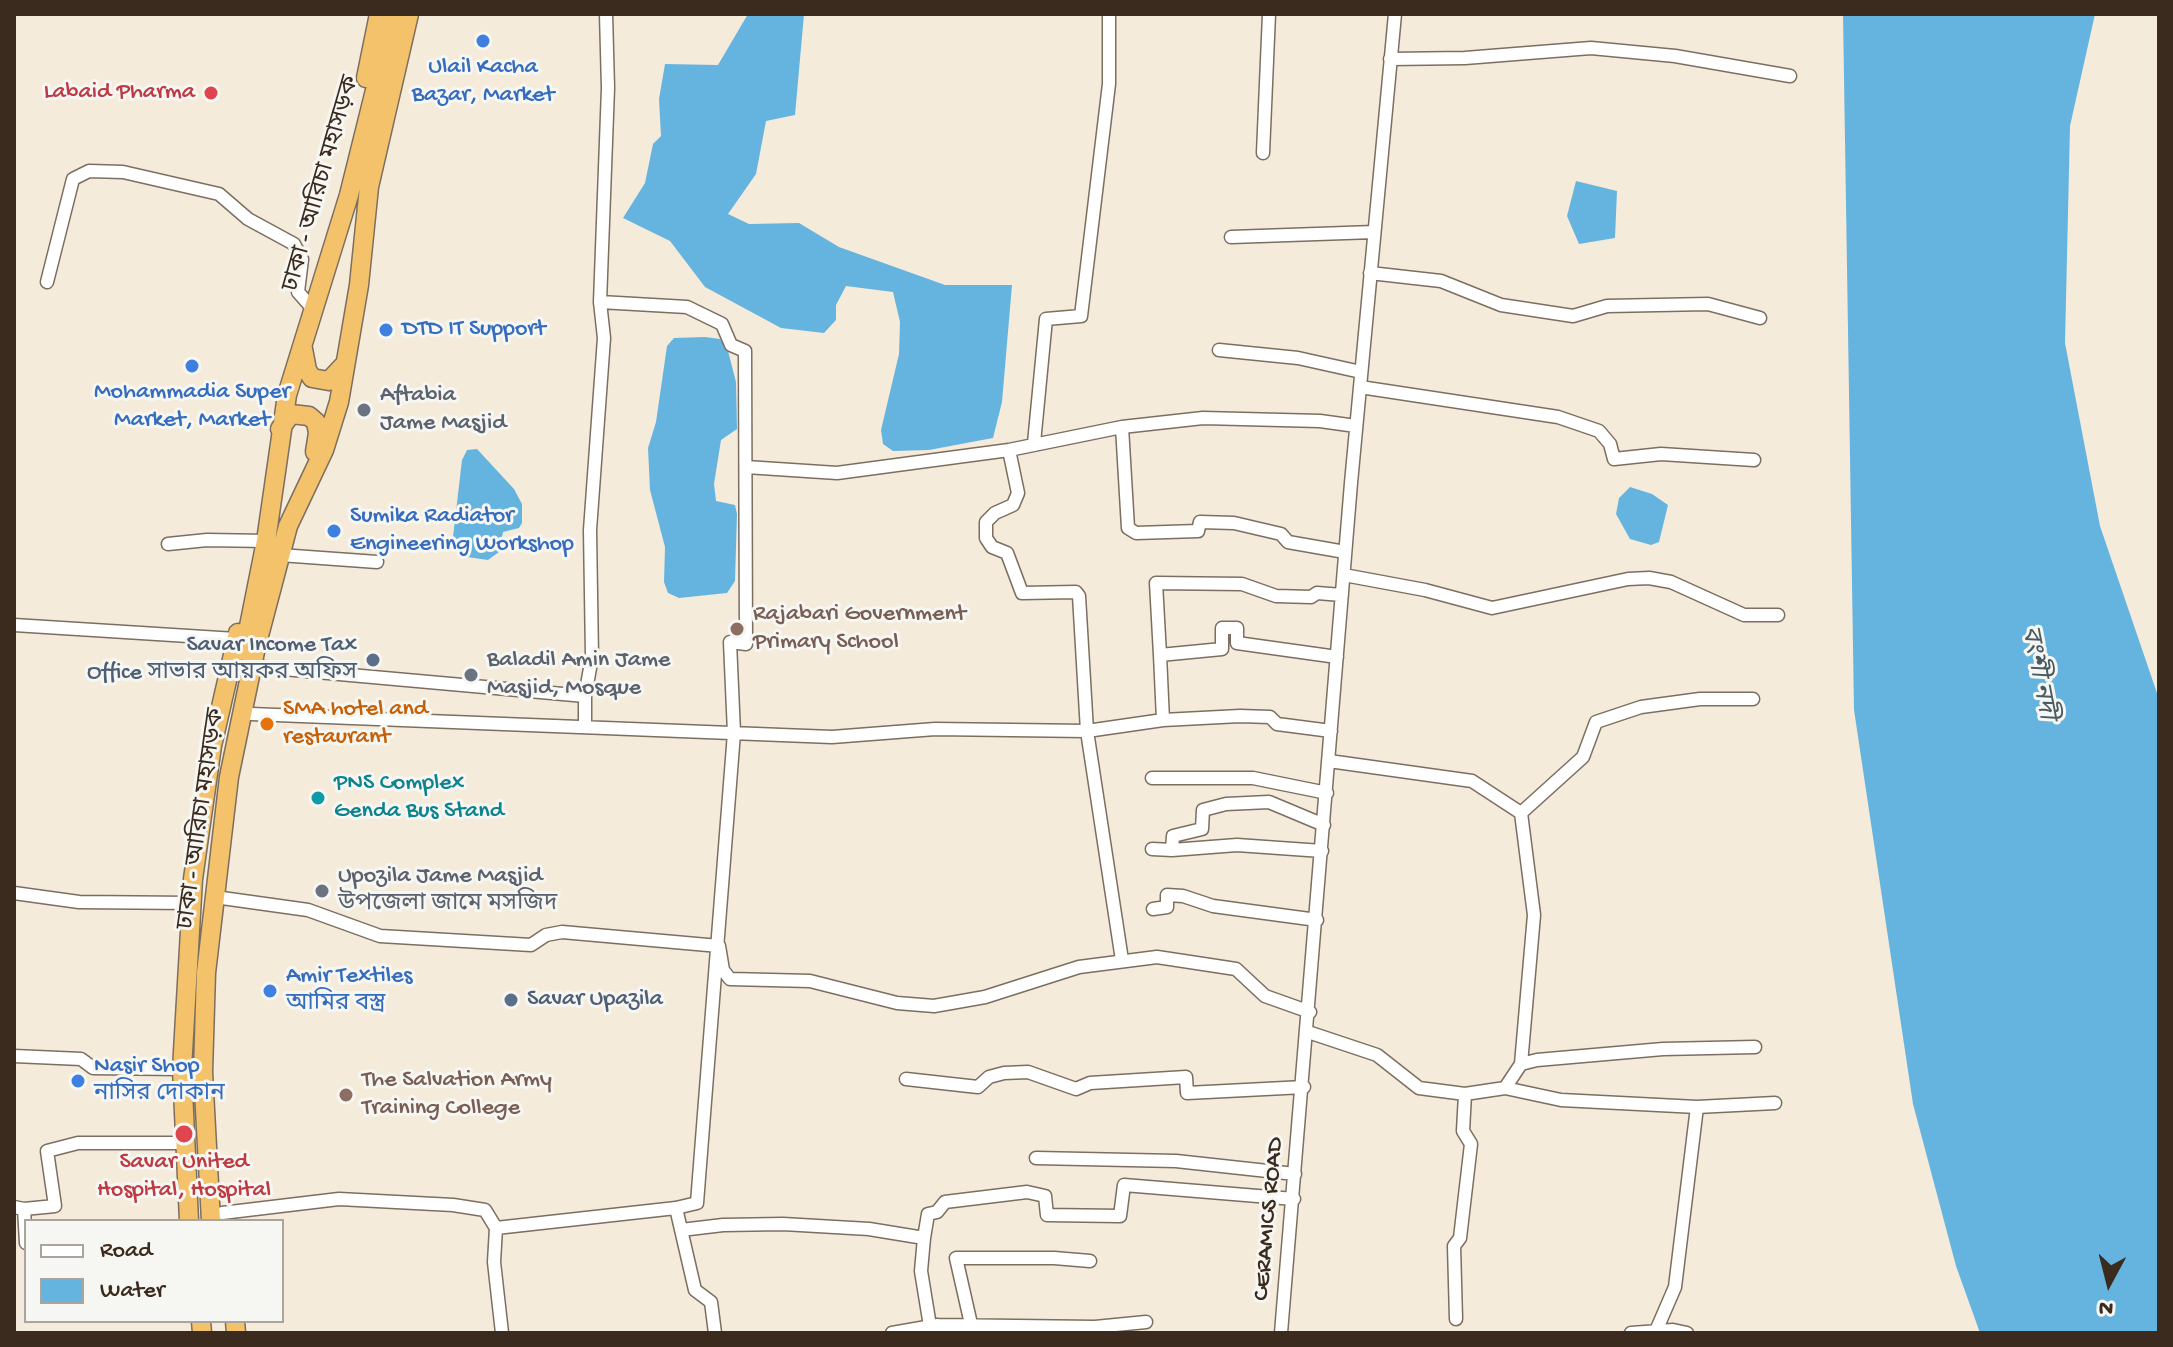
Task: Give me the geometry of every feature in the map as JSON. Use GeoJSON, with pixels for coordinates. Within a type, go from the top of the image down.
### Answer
{"type":"FeatureCollection","features":[{"type":"Feature","properties":{"kind":"highway"},"geometry":{"type":"LineString","coordinates":[[349,195],[349,161],[379,14]]}},
{"type":"Feature","properties":{"kind":"highway","name":"ঢাকা - আরিচা মহাসড়ক"},"geometry":{"type":"LineString","coordinates":[[201,1219],[192,1061],[202,900],[223,758],[266,541],[280,429],[303,340],[349,195],[394,14]]}},
{"type":"Feature","properties":{"kind":"highway","name":"ঢাকা - আরিচা মহাসড়ক"},"geometry":{"type":"LineString","coordinates":[[218,1218],[203,1072],[212,901],[233,749],[280,555],[308,479],[332,428],[346,363],[369,187],[409,14]]}},
{"type":"Feature","properties":{"kind":"highway"},"geometry":{"type":"LineString","coordinates":[[369,187],[388,149],[420,14]]}},
{"type":"Feature","properties":{"kind":"highway"},"geometry":{"type":"LineString","coordinates":[[303,340],[304,360],[312,378],[329,381],[346,363]]}},
{"type":"Feature","properties":{"kind":"highway"},"geometry":{"type":"LineString","coordinates":[[280,429],[291,414],[301,413],[316,422],[316,446],[308,479]]}},
{"type":"Feature","properties":{"kind":"highway"},"geometry":{"type":"LineString","coordinates":[[189,1219],[182,1069],[191,903],[204,792],[236,639],[261,564]]}},
{"type":"Feature","properties":{"kind":"highway"},"geometry":{"type":"LineString","coordinates":[[218,1218],[213,1066],[222,898],[251,714],[271,617],[270,597]]}},
{"type":"Feature","properties":{"kind":"street"},"geometry":{"type":"LineString","coordinates":[[585,725],[585,696],[592,657],[590,530],[604,338],[600,302],[608,101],[606,14]]}},
{"type":"Feature","properties":{"kind":"street"},"geometry":{"type":"LineString","coordinates":[[1034,443],[1046,319],[1081,316],[1109,84],[1109,14]]}},
{"type":"Feature","properties":{"kind":"street"},"geometry":{"type":"LineString","coordinates":[[1263,153],[1269,14]]}},
{"type":"Feature","properties":{"kind":"street","name":"CERAMICS ROAD"},"geometry":{"type":"LineString","coordinates":[[1281,1333],[1304,1087],[1345,552],[1395,14]]}},
{"type":"Feature","properties":{"kind":"street"},"geometry":{"type":"LineString","coordinates":[[1390,59],[1465,58],[1591,48],[1675,56],[1790,76]]}},
{"type":"Feature","properties":{"kind":"street"},"geometry":{"type":"LineString","coordinates":[[47,282],[73,179],[89,171],[123,172],[219,194],[248,219],[294,244],[302,259],[298,292],[313,309]]}},
{"type":"Feature","properties":{"kind":"street"},"geometry":{"type":"LineString","coordinates":[[1231,237],[1374,232]]}},
{"type":"Feature","properties":{"kind":"street"},"geometry":{"type":"LineString","coordinates":[[1370,273],[1441,281],[1501,305],[1573,316],[1607,306],[1708,304],[1760,318]]}},
{"type":"Feature","properties":{"kind":"street"},"geometry":{"type":"LineString","coordinates":[[496,1228],[697,1203],[734,733],[730,642],[746,644],[745,351],[731,345],[722,324],[687,307],[600,302]]}},
{"type":"Feature","properties":{"kind":"street"},"geometry":{"type":"LineString","coordinates":[[1219,350],[1298,358],[1361,372]]}},
{"type":"Feature","properties":{"kind":"street"},"geometry":{"type":"LineString","coordinates":[[1360,387],[1558,417],[1599,431],[1610,444],[1614,459],[1661,454],[1754,460]]}},
{"type":"Feature","properties":{"kind":"street"},"geometry":{"type":"LineString","coordinates":[[746,467],[837,473],[1009,450],[1122,427],[1203,418],[1320,421],[1356,426]]}},
{"type":"Feature","properties":{"kind":"street"},"geometry":{"type":"LineString","coordinates":[[1122,427],[1128,528],[1136,533],[1198,531],[1200,522],[1234,523],[1281,534],[1288,542],[1345,552]]}},
{"type":"Feature","properties":{"kind":"street"},"geometry":{"type":"LineString","coordinates":[[1009,450],[1018,493],[1013,505],[995,513],[986,522],[986,538],[992,547],[1007,553],[1022,593],[1076,592],[1079,596],[1087,731],[1122,960]]}},
{"type":"Feature","properties":{"kind":"street"},"geometry":{"type":"LineString","coordinates":[[168,544],[207,540],[266,541]]}},
{"type":"Feature","properties":{"kind":"street"},"geometry":{"type":"LineString","coordinates":[[280,555],[377,562]]}},
{"type":"Feature","properties":{"kind":"street"},"geometry":{"type":"LineString","coordinates":[[1344,575],[1425,590],[1492,608],[1628,579],[1649,578],[1671,582],[1744,615],[1778,615]]}},
{"type":"Feature","properties":{"kind":"street"},"geometry":{"type":"LineString","coordinates":[[1163,720],[1156,583],[1242,584],[1276,596],[1342,595]]}},
{"type":"Feature","properties":{"kind":"street"},"geometry":{"type":"LineString","coordinates":[[15,628],[236,639]]}},
{"type":"Feature","properties":{"kind":"street"},"geometry":{"type":"LineString","coordinates":[[1160,655],[1222,649],[1222,628],[1237,628],[1237,643],[1337,657]]}},
{"type":"Feature","properties":{"kind":"street"},"geometry":{"type":"LineString","coordinates":[[261,667],[585,696]]}},
{"type":"Feature","properties":{"kind":"street"},"geometry":{"type":"LineString","coordinates":[[1521,813],[1583,757],[1596,722],[1641,707],[1700,699],[1753,699]]}},
{"type":"Feature","properties":{"kind":"street"},"geometry":{"type":"LineString","coordinates":[[251,714],[832,737],[935,729],[1087,731],[1163,720],[1257,716],[1270,717],[1277,724],[1331,731]]}},
{"type":"Feature","properties":{"kind":"street"},"geometry":{"type":"LineString","coordinates":[[1329,761],[1472,781],[1521,813],[1534,915],[1521,1064],[1505,1088]]}},
{"type":"Feature","properties":{"kind":"street"},"geometry":{"type":"LineString","coordinates":[[1152,778],[1253,778],[1327,793]]}},
{"type":"Feature","properties":{"kind":"street"},"geometry":{"type":"LineString","coordinates":[[1172,850],[1173,836],[1202,829],[1203,810],[1226,804],[1269,802],[1324,825]]}},
{"type":"Feature","properties":{"kind":"street"},"geometry":{"type":"LineString","coordinates":[[1152,849],[1237,845],[1322,851]]}},
{"type":"Feature","properties":{"kind":"street"},"geometry":{"type":"LineString","coordinates":[[14,893],[79,902],[191,903]]}},
{"type":"Feature","properties":{"kind":"street"},"geometry":{"type":"LineString","coordinates":[[1153,909],[1167,907],[1167,895],[1183,896],[1213,906],[1317,920]]}},
{"type":"Feature","properties":{"kind":"street"},"geometry":{"type":"LineString","coordinates":[[222,898],[308,910],[380,936],[531,945],[546,935],[562,932],[719,946]]}},
{"type":"Feature","properties":{"kind":"street"},"geometry":{"type":"LineString","coordinates":[[719,946],[723,970],[730,979],[810,981],[897,1003],[934,1006],[985,997],[1079,967],[1157,957],[1236,969],[1265,996],[1310,1012]]}},
{"type":"Feature","properties":{"kind":"street"},"geometry":{"type":"LineString","coordinates":[[1308,1032],[1377,1055],[1419,1088],[1465,1094],[1505,1088],[1561,1100],[1697,1107],[1775,1103]]}},
{"type":"Feature","properties":{"kind":"street"},"geometry":{"type":"LineString","coordinates":[[1521,1064],[1663,1049],[1755,1047]]}},
{"type":"Feature","properties":{"kind":"street"},"geometry":{"type":"LineString","coordinates":[[14,1056],[81,1059],[93,1068],[182,1069]]}},
{"type":"Feature","properties":{"kind":"street"},"geometry":{"type":"LineString","coordinates":[[906,1079],[978,1087],[989,1077],[1028,1072],[1076,1089],[1090,1083],[1186,1077],[1187,1093],[1304,1087]]}},
{"type":"Feature","properties":{"kind":"street"},"geometry":{"type":"LineString","coordinates":[[1456,1319],[1454,1246],[1460,1238],[1471,1144],[1463,1131],[1465,1094]]}},
{"type":"Feature","properties":{"kind":"street"},"geometry":{"type":"LineString","coordinates":[[1656,1331],[1675,1287],[1697,1107]]}},
{"type":"Feature","properties":{"kind":"street"},"geometry":{"type":"LineString","coordinates":[[24,1233],[19,1208],[55,1206],[47,1151],[78,1143],[183,1143]]}},
{"type":"Feature","properties":{"kind":"street"},"geometry":{"type":"LineString","coordinates":[[1036,1158],[1176,1161],[1295,1174]]}},
{"type":"Feature","properties":{"kind":"street"},"geometry":{"type":"LineString","coordinates":[[937,1328],[921,1271],[928,1214],[937,1212],[945,1202],[979,1195],[1027,1192],[1045,1196],[1047,1215],[1120,1216],[1124,1185],[1294,1199]]}},
{"type":"Feature","properties":{"kind":"street"},"geometry":{"type":"LineString","coordinates":[[218,1218],[339,1199],[453,1205],[485,1210],[496,1228],[494,1262],[502,1333]]}},
{"type":"Feature","properties":{"kind":"street"},"geometry":{"type":"LineString","coordinates":[[676,1208],[695,1290],[711,1302],[715,1333]]}},
{"type":"Feature","properties":{"kind":"street"},"geometry":{"type":"LineString","coordinates":[[681,1230],[723,1225],[783,1224],[869,1229],[924,1238]]}},
{"type":"Feature","properties":{"kind":"street"},"geometry":{"type":"LineString","coordinates":[[971,1324],[956,1258],[1090,1261]]}},
{"type":"Feature","properties":{"kind":"street"},"geometry":{"type":"LineString","coordinates":[[892,1333],[971,1324],[1042,1328],[1146,1322]]}},
{"type":"Feature","properties":{"kind":"street"},"geometry":{"type":"LineString","coordinates":[[1631,1333],[1687,1333]]}},
{"type":"Feature","properties":{"kind":"water"},"geometry":{"type":"Polygon","coordinates":[[[748,14],[804,14],[795,115],[766,121],[756,174],[728,214],[749,224],[799,223],[839,247],[945,285],[1012,285],[1002,402],[993,438],[929,450],[893,451],[883,444],[881,430],[899,354],[900,322],[893,292],[846,286],[836,305],[836,320],[824,333],[781,328],[705,287],[670,241],[623,218],[645,183],[653,144],[661,136],[659,99],[665,64],[718,65],[748,14]]]}},
{"type":"Feature","properties":{"kind":"water","name":"বংশী নদী"},"geometry":{"type":"Polygon","coordinates":[[[1843,14],[2095,14],[2070,126],[2065,343],[2100,526],[2159,699],[2159,1333],[1980,1333],[1956,1266],[1913,1104],[1854,710],[1843,14]]]}},
{"type":"Feature","properties":{"kind":"water"},"geometry":{"type":"Polygon","coordinates":[[[1576,181],[1617,191],[1615,238],[1579,244],[1567,216],[1576,181]]]}},
{"type":"Feature","properties":{"kind":"water"},"geometry":{"type":"Polygon","coordinates":[[[674,338],[720,339],[727,347],[736,382],[737,429],[721,440],[714,484],[716,501],[735,505],[737,514],[735,581],[727,593],[679,598],[668,593],[664,582],[665,547],[650,490],[648,448],[656,422],[667,346],[674,338]]]}},
{"type":"Feature","properties":{"kind":"water"},"geometry":{"type":"Polygon","coordinates":[[[477,449],[514,489],[522,504],[519,528],[503,532],[499,552],[488,560],[467,557],[453,537],[462,460],[467,450],[477,449]]]}},
{"type":"Feature","properties":{"kind":"water"},"geometry":{"type":"Polygon","coordinates":[[[1630,487],[1652,494],[1668,505],[1659,542],[1651,545],[1630,539],[1616,514],[1619,498],[1630,487]]]}},
{"type":"Feature","properties":{"kind":"place","name":"Ulail Kacha Bazar, Market"},"geometry":{"type":"Point","coordinates":[483,41]}},
{"type":"Feature","properties":{"kind":"place","name":"Labaid Pharma"},"geometry":{"type":"Point","coordinates":[211,93]}},
{"type":"Feature","properties":{"kind":"place","name":"DTD IT Support"},"geometry":{"type":"Point","coordinates":[386,330]}},
{"type":"Feature","properties":{"kind":"place","name":"Mohammadia Super Market, Market"},"geometry":{"type":"Point","coordinates":[192,366]}},
{"type":"Feature","properties":{"kind":"place","name":"Aftabia Jame Masjid"},"geometry":{"type":"Point","coordinates":[364,410]}},
{"type":"Feature","properties":{"kind":"place","name":"Sumika Radiator Engineering Workshop"},"geometry":{"type":"Point","coordinates":[334,531]}},
{"type":"Feature","properties":{"kind":"place","name":"Rajabari Government Primary School"},"geometry":{"type":"Point","coordinates":[737,629]}},
{"type":"Feature","properties":{"kind":"place","name":"Savar Income Tax Office সাভার আয়কর অফিস"},"geometry":{"type":"Point","coordinates":[373,660]}},
{"type":"Feature","properties":{"kind":"place","name":"Baladil Amin Jame Masjid, Mosque"},"geometry":{"type":"Point","coordinates":[471,675]}},
{"type":"Feature","properties":{"kind":"place","name":"SMA hotel and restaurant"},"geometry":{"type":"Point","coordinates":[267,724]}},
{"type":"Feature","properties":{"kind":"place","name":"PNS Complex Genda Bus Stand"},"geometry":{"type":"Point","coordinates":[318,798]}},
{"type":"Feature","properties":{"kind":"place","name":"Upozila Jame Masjid উপজেলা জামে মসজিদ"},"geometry":{"type":"Point","coordinates":[322,891]}},
{"type":"Feature","properties":{"kind":"place","name":"Amir Textiles আমির বস্ত্র"},"geometry":{"type":"Point","coordinates":[270,991]}},
{"type":"Feature","properties":{"kind":"place","name":"Savar Upazila"},"geometry":{"type":"Point","coordinates":[511,1000]}},
{"type":"Feature","properties":{"kind":"place","name":"Nasir Shop নাসির দোকান"},"geometry":{"type":"Point","coordinates":[78,1081]}},
{"type":"Feature","properties":{"kind":"place","name":"The Salvation Army Training College"},"geometry":{"type":"Point","coordinates":[346,1095]}},
{"type":"Feature","properties":{"kind":"place","name":"Savar United Hospital, Hospital"},"geometry":{"type":"Point","coordinates":[184,1134]}}]}
